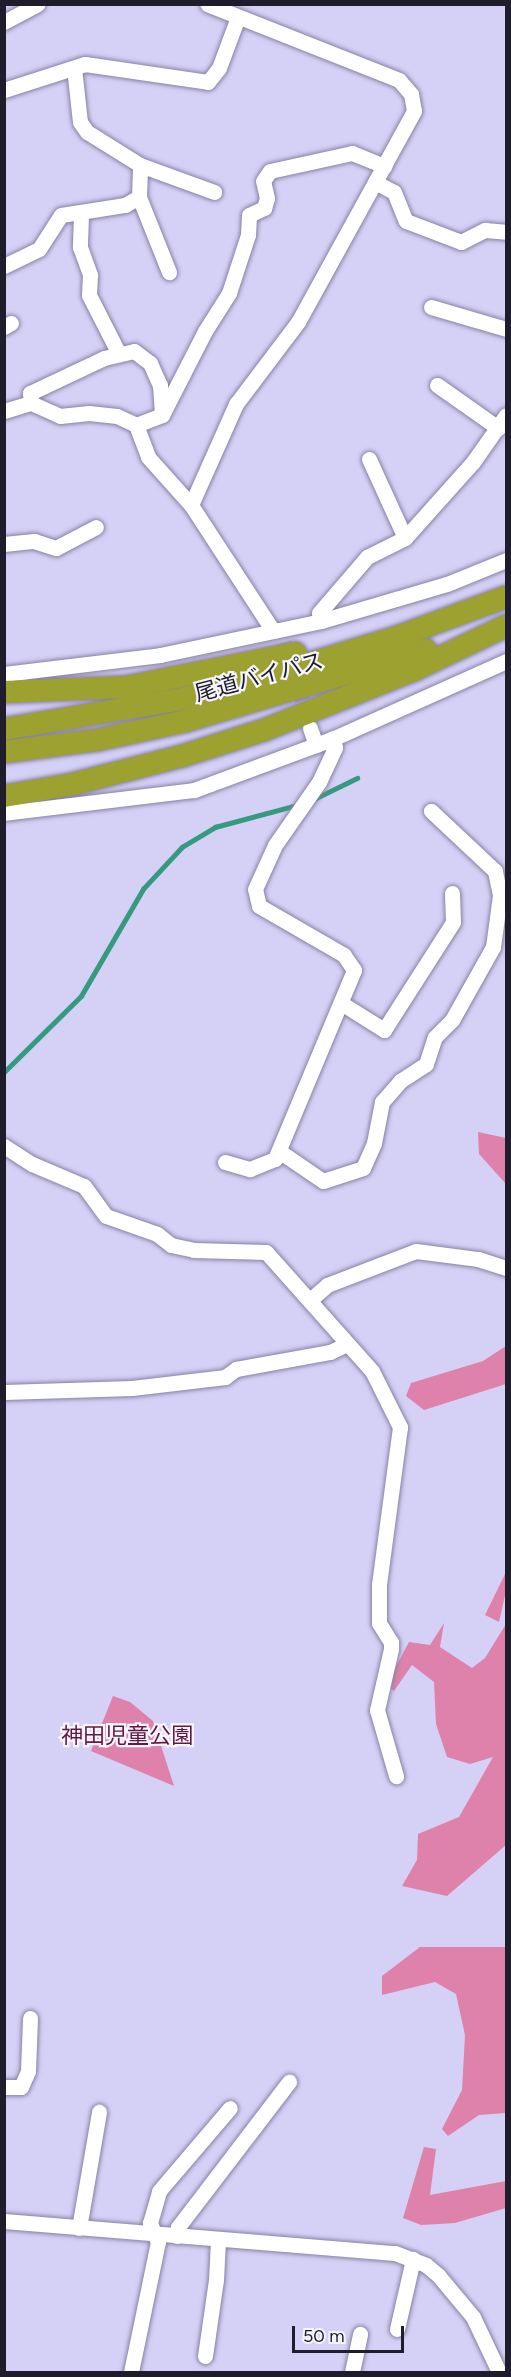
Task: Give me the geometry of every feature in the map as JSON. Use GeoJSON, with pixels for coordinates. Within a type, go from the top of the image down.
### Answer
{"type":"FeatureCollection","features":[{"type":"Feature","properties":{"kind":"highway","name":"尾道バイパス"},"geometry":{"type":"LineString","coordinates":[[4,729],[182,699],[325,660],[467,613],[507,597]]}},
{"type":"Feature","properties":{"kind":"highway"},"geometry":{"type":"LineString","coordinates":[[4,692],[126,687],[202,674],[467,613]]}},
{"type":"Feature","properties":{"kind":"highway","name":"尾道バイパス"},"geometry":{"type":"LineString","coordinates":[[4,752],[97,740],[243,706],[507,624]]}},
{"type":"Feature","properties":{"kind":"highway"},"geometry":{"type":"LineString","coordinates":[[4,796],[73,784],[182,756],[264,729],[414,670],[507,624]]}},
{"type":"Feature","properties":{"kind":"street"},"geometry":{"type":"LineString","coordinates":[[4,22],[38,4]]}},
{"type":"Feature","properties":{"kind":"street"},"geometry":{"type":"LineString","coordinates":[[191,505],[236,404],[298,322],[414,111],[411,94],[399,80],[207,4]]}},
{"type":"Feature","properties":{"kind":"street"},"geometry":{"type":"LineString","coordinates":[[4,90],[85,64],[208,81],[219,68],[238,16]]}},
{"type":"Feature","properties":{"kind":"street"},"geometry":{"type":"LineString","coordinates":[[74,68],[80,122],[87,132],[140,165],[214,192]]}},
{"type":"Feature","properties":{"kind":"street"},"geometry":{"type":"LineString","coordinates":[[136,425],[162,415],[205,331],[229,293],[248,235],[249,215],[264,208],[267,198],[263,181],[270,171],[352,153],[384,166]]}},
{"type":"Feature","properties":{"kind":"street"},"geometry":{"type":"LineString","coordinates":[[140,165],[139,197],[169,272]]}},
{"type":"Feature","properties":{"kind":"street"},"geometry":{"type":"LineString","coordinates":[[375,182],[394,192],[406,221],[461,242],[485,230],[507,232]]}},
{"type":"Feature","properties":{"kind":"street"},"geometry":{"type":"LineString","coordinates":[[4,266],[39,249],[61,215],[81,214],[125,205],[139,197]]}},
{"type":"Feature","properties":{"kind":"street"},"geometry":{"type":"LineString","coordinates":[[81,214],[80,247],[90,275],[89,295],[119,354]]}},
{"type":"Feature","properties":{"kind":"street"},"geometry":{"type":"LineString","coordinates":[[431,307],[507,329]]}},
{"type":"Feature","properties":{"kind":"street"},"geometry":{"type":"LineString","coordinates":[[31,403],[30,393],[119,354],[134,351],[150,363],[160,385],[162,415]]}},
{"type":"Feature","properties":{"kind":"street"},"geometry":{"type":"LineString","coordinates":[[321,621],[319,613],[367,557],[405,537],[473,462],[502,421],[437,385]]}},
{"type":"Feature","properties":{"kind":"street"},"geometry":{"type":"LineString","coordinates":[[4,411],[31,403],[60,416],[89,413],[117,416],[136,425],[148,457],[191,505],[279,634]]}},
{"type":"Feature","properties":{"kind":"street"},"geometry":{"type":"LineString","coordinates":[[369,459],[405,537]]}},
{"type":"Feature","properties":{"kind":"street"},"geometry":{"type":"LineString","coordinates":[[4,544],[34,541],[56,548],[96,527]]}},
{"type":"Feature","properties":{"kind":"street"},"geometry":{"type":"LineString","coordinates":[[4,674],[129,660],[279,634],[447,584],[507,560]]}},
{"type":"Feature","properties":{"kind":"street"},"geometry":{"type":"LineString","coordinates":[[4,813],[194,790],[332,739],[507,661]]}},
{"type":"Feature","properties":{"kind":"street"},"geometry":{"type":"LineString","coordinates":[[310,729],[316,745]]}},
{"type":"Feature","properties":{"kind":"street"},"geometry":{"type":"LineString","coordinates":[[225,1162],[250,1169],[275,1159],[354,970],[344,955],[259,906],[255,889],[276,845],[319,782],[335,747],[332,739]]}},
{"type":"Feature","properties":{"kind":"street"},"geometry":{"type":"LineString","coordinates":[[279,1151],[323,1181],[363,1168],[374,1143],[382,1102],[400,1081],[426,1065],[435,1037],[452,1020],[493,947],[501,869],[431,811]]}},
{"type":"Feature","properties":{"kind":"street"},"geometry":{"type":"LineString","coordinates":[[341,1003],[384,1030],[453,922],[452,893]]}},
{"type":"Feature","properties":{"kind":"street"},"geometry":{"type":"LineString","coordinates":[[4,1146],[32,1164],[84,1186],[106,1216],[158,1234],[171,1245],[194,1250],[266,1252],[310,1300],[345,1345],[372,1371],[400,1427],[379,1585],[379,1623],[391,1642],[391,1649],[377,1710],[396,1776]]}},
{"type":"Feature","properties":{"kind":"street"},"geometry":{"type":"LineString","coordinates":[[310,1300],[327,1286],[416,1251],[478,1259],[507,1268]]}},
{"type":"Feature","properties":{"kind":"street"},"geometry":{"type":"LineString","coordinates":[[4,1392],[132,1388],[225,1377],[236,1369],[330,1352],[345,1345]]}},
{"type":"Feature","properties":{"kind":"street"},"geometry":{"type":"LineString","coordinates":[[4,2087],[21,2087],[28,2071],[30,2018]]}},
{"type":"Feature","properties":{"kind":"street"},"geometry":{"type":"LineString","coordinates":[[177,2236],[178,2227],[289,2082]]}},
{"type":"Feature","properties":{"kind":"street"},"geometry":{"type":"LineString","coordinates":[[131,2373],[158,2242],[150,2223],[159,2191],[230,2108]]}},
{"type":"Feature","properties":{"kind":"street"},"geometry":{"type":"LineString","coordinates":[[79,2228],[99,2112]]}},
{"type":"Feature","properties":{"kind":"street"},"geometry":{"type":"LineString","coordinates":[[4,2221],[218,2240],[354,2247],[413,2259],[438,2275],[473,2317],[499,2373]]}},
{"type":"Feature","properties":{"kind":"street"},"geometry":{"type":"LineString","coordinates":[[205,2356],[216,2280],[218,2240]]}},
{"type":"Feature","properties":{"kind":"street"},"geometry":{"type":"LineString","coordinates":[[397,2329],[413,2259]]}},
{"type":"Feature","properties":{"kind":"street"},"geometry":{"type":"LineString","coordinates":[[352,2373],[360,2334]]}},
{"type":"Feature","properties":{"kind":"green space"},"geometry":{"type":"Polygon","coordinates":[[[478,1132],[506,1138],[506,1184],[479,1154],[478,1132]]]}},
{"type":"Feature","properties":{"kind":"green space"},"geometry":{"type":"Polygon","coordinates":[[[506,1346],[506,1384],[424,1410],[406,1396],[411,1383],[483,1361],[506,1346]]]}},
{"type":"Feature","properties":{"kind":"green space"},"geometry":{"type":"Polygon","coordinates":[[[506,1572],[506,1591],[499,1622],[485,1615],[506,1572]]]}},
{"type":"Feature","properties":{"kind":"green space"},"geometry":{"type":"Polygon","coordinates":[[[444,1623],[440,1647],[472,1668],[485,1658],[506,1624],[506,1845],[447,1896],[402,1886],[417,1860],[418,1834],[459,1817],[493,1757],[470,1764],[447,1757],[436,1724],[434,1682],[412,1665],[394,1691],[386,1685],[409,1642],[430,1645],[444,1623]]]}},
{"type":"Feature","properties":{"kind":"green space","name":"神田児童公園"},"geometry":{"type":"Polygon","coordinates":[[[113,1696],[130,1702],[153,1721],[174,1786],[91,1751],[113,1696]]]}},
{"type":"Feature","properties":{"kind":"green space"},"geometry":{"type":"Polygon","coordinates":[[[420,1947],[506,1947],[506,2113],[479,2115],[448,2136],[442,2129],[462,2090],[465,2035],[456,1994],[435,1982],[382,1995],[382,1976],[420,1947]]]}},
{"type":"Feature","properties":{"kind":"green space"},"geometry":{"type":"Polygon","coordinates":[[[424,2147],[436,2149],[430,2195],[506,2181],[506,2208],[455,2223],[421,2225],[403,2218],[424,2147]]]}},
{"type":"Feature","properties":{"kind":"waterway"},"geometry":{"type":"LineString","coordinates":[[314,799],[357,778]]}},
{"type":"Feature","properties":{"kind":"waterway"},"geometry":{"type":"LineString","coordinates":[[4,1072],[81,996],[143,889],[182,847],[215,827],[297,805]]}},
{"type":"Feature","properties":{"kind":"tunnel"},"geometry":{"type":"LineString","coordinates":[[284,642],[309,722]]}}]}
